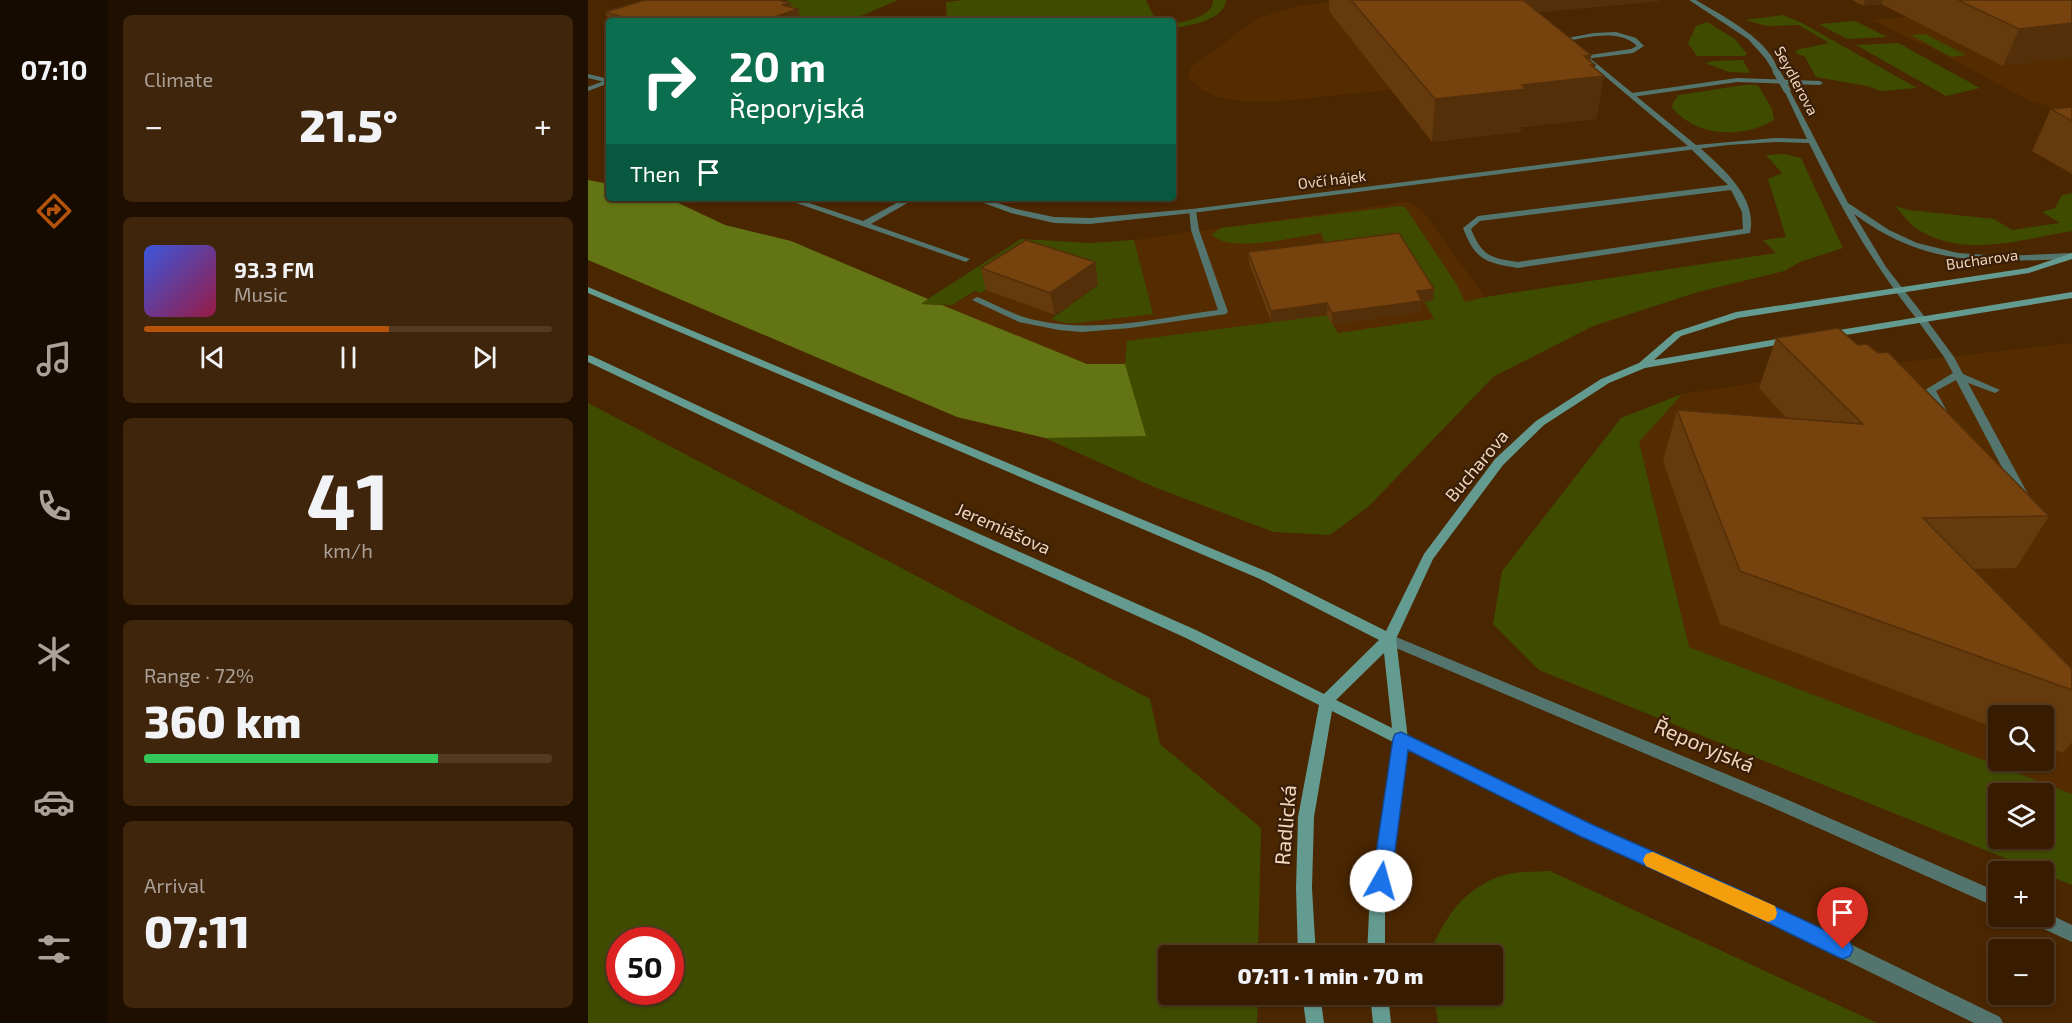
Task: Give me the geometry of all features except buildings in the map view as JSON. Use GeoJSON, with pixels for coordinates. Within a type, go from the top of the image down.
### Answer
{"type":"FeatureCollection","features":[{"type":"Feature","properties":{"kind":"main road","name":"Bucharova"},"geometry":{"type":"LineString","coordinates":[[1642,365],[1678,334],[1736,315],[2029,270],[2072,256]]}},
{"type":"Feature","properties":{"kind":"main road"},"geometry":{"type":"LineString","coordinates":[[588,290],[1265,576],[1389,639]]}},
{"type":"Feature","properties":{"kind":"main road","name":"Bucharova"},"geometry":{"type":"LineString","coordinates":[[1389,639],[1428,557],[1499,462],[1540,423],[1605,381],[1642,365],[2072,295]]}},
{"type":"Feature","properties":{"kind":"main road","name":"Jeremiášova"},"geometry":{"type":"LineString","coordinates":[[588,358],[849,481],[1191,634],[1401,739]]}},
{"type":"Feature","properties":{"kind":"main road"},"geometry":{"type":"LineString","coordinates":[[1327,700],[1389,639]]}},
{"type":"Feature","properties":{"kind":"main road"},"geometry":{"type":"LineString","coordinates":[[1376,945],[1377,912],[1401,739],[1389,639]]}},
{"type":"Feature","properties":{"kind":"main road","name":"Radlická"},"geometry":{"type":"LineString","coordinates":[[1307,945],[1304,888],[1306,817],[1327,700]]}},
{"type":"Feature","properties":{"kind":"main road"},"geometry":{"type":"LineString","coordinates":[[1313,1005],[1315,1023]]}},
{"type":"Feature","properties":{"kind":"main road"},"geometry":{"type":"LineString","coordinates":[[1380,1005],[1382,1023]]}},
{"type":"Feature","properties":{"kind":"street","name":"Seydlerova"},"geometry":{"type":"LineString","coordinates":[[1693,1],[1751,36],[1764,48],[1844,203],[1896,290]]}},
{"type":"Feature","properties":{"kind":"street"},"geometry":{"type":"LineString","coordinates":[[1572,45],[1565,39],[1615,34],[1631,37],[1641,46],[1633,51],[1585,57]]}},
{"type":"Feature","properties":{"kind":"street"},"geometry":{"type":"LineString","coordinates":[[1578,51],[1724,173],[1746,212],[1747,231],[1518,265],[1488,260],[1474,247],[1467,228],[1478,219],[1732,188]]}},
{"type":"Feature","properties":{"kind":"street"},"geometry":{"type":"LineString","coordinates":[[588,76],[606,80]]}},
{"type":"Feature","properties":{"kind":"street"},"geometry":{"type":"LineString","coordinates":[[1632,95],[1737,80],[1820,83]]}},
{"type":"Feature","properties":{"kind":"street"},"geometry":{"type":"LineString","coordinates":[[588,89],[606,82]]}},
{"type":"Feature","properties":{"kind":"street","name":"Ovčí hájek"},"geometry":{"type":"LineString","coordinates":[[983,201],[1054,220],[1090,221],[1192,212],[1751,141],[1812,141]]}},
{"type":"Feature","properties":{"kind":"street"},"geometry":{"type":"LineString","coordinates":[[795,201],[966,259]]}},
{"type":"Feature","properties":{"kind":"street"},"geometry":{"type":"LineString","coordinates":[[864,224],[906,201]]}},
{"type":"Feature","properties":{"kind":"street","name":"Seydlerova"},"geometry":{"type":"LineString","coordinates":[[1844,203],[1889,234],[1940,254],[1977,260],[2072,256]]}},
{"type":"Feature","properties":{"kind":"street"},"geometry":{"type":"LineString","coordinates":[[977,300],[1018,318],[1064,328],[1091,328],[1223,312],[1195,230],[1192,212]]}},
{"type":"Feature","properties":{"kind":"street"},"geometry":{"type":"LineString","coordinates":[[1896,290],[1942,345],[2025,500]]}},
{"type":"Feature","properties":{"kind":"street"},"geometry":{"type":"LineString","coordinates":[[1773,342],[1795,347]]}},
{"type":"Feature","properties":{"kind":"street"},"geometry":{"type":"LineString","coordinates":[[1952,429],[1925,387],[1957,375],[1995,390]]}},
{"type":"Feature","properties":{"kind":"street","name":"Řeporyjská"},"geometry":{"type":"LineString","coordinates":[[1389,639],[1774,801],[1988,896]]}},
{"type":"Feature","properties":{"kind":"street"},"geometry":{"type":"LineString","coordinates":[[1401,739],[1586,831],[1737,898],[1994,1023]]}},
{"type":"Feature","properties":{"kind":"street"},"geometry":{"type":"LineString","coordinates":[[2054,925],[2072,934]]}},
{"type":"Feature","properties":{"kind":"shaded area"},"geometry":{"type":"Polygon","coordinates":[[[1350,0],[1399,89],[1281,101],[1243,101],[1217,97],[1201,89],[1188,77],[1191,67],[1258,18],[1297,6],[1350,0]]]}},
{"type":"Feature","properties":{"kind":"shaded area"},"geometry":{"type":"Polygon","coordinates":[[[2072,0],[2072,118],[2048,106],[2030,101],[1926,45],[1873,20],[2072,0]]]}},
{"type":"Feature","properties":{"kind":"shaded area"},"geometry":{"type":"Polygon","coordinates":[[[1407,202],[1422,210],[1485,297],[1464,302],[1434,320],[1337,333],[1327,315],[1127,341],[1125,364],[1087,364],[942,305],[952,305],[1031,261],[1098,284],[1051,318],[1153,313],[1134,240],[1407,202]]]}},
{"type":"Feature","properties":{"kind":"shaded area"},"geometry":{"type":"Polygon","coordinates":[[[2072,343],[2072,794],[2054,787],[2054,783],[2043,783],[2012,771],[2054,771],[2054,705],[1988,705],[1988,762],[1689,647],[1639,441],[1682,394],[1850,368],[2072,343]]]}},
{"type":"Feature","properties":{"kind":"green space"},"geometry":{"type":"Polygon","coordinates":[[[790,0],[898,0],[856,18],[750,18],[757,5],[790,0]]]}},
{"type":"Feature","properties":{"kind":"green space"},"geometry":{"type":"Polygon","coordinates":[[[964,0],[1146,0],[1155,18],[947,18],[946,2],[964,0]]]}},
{"type":"Feature","properties":{"kind":"green space"},"geometry":{"type":"Polygon","coordinates":[[[1213,0],[1226,0],[1220,13],[1213,17],[1197,24],[1176,28],[1176,23],[1204,14],[1212,6],[1213,0]]]}},
{"type":"Feature","properties":{"kind":"green space"},"geometry":{"type":"Polygon","coordinates":[[[1783,15],[1802,23],[1917,88],[1881,91],[1867,86],[1816,77],[1805,57],[1796,53],[1796,50],[1829,43],[1799,25],[1767,26],[1745,20],[1783,15]]]}},
{"type":"Feature","properties":{"kind":"green space"},"geometry":{"type":"Polygon","coordinates":[[[1855,21],[1887,37],[1847,39],[1819,24],[1855,21]]]}},
{"type":"Feature","properties":{"kind":"green space"},"geometry":{"type":"Polygon","coordinates":[[[1707,22],[1735,39],[1747,54],[1744,56],[1697,56],[1688,43],[1696,26],[1707,22]]]}},
{"type":"Feature","properties":{"kind":"green space"},"geometry":{"type":"Polygon","coordinates":[[[1925,34],[1966,55],[1951,57],[1911,35],[1925,34]]]}},
{"type":"Feature","properties":{"kind":"green space"},"geometry":{"type":"Polygon","coordinates":[[[1898,43],[1980,88],[1946,96],[1856,45],[1898,43]]]}},
{"type":"Feature","properties":{"kind":"green space"},"geometry":{"type":"Polygon","coordinates":[[[1743,60],[1750,73],[1729,72],[1705,63],[1713,61],[1743,60]]]}},
{"type":"Feature","properties":{"kind":"green space"},"geometry":{"type":"Polygon","coordinates":[[[1758,85],[1772,109],[1774,120],[1748,130],[1720,132],[1694,125],[1672,108],[1673,102],[1679,95],[1758,85]]]}},
{"type":"Feature","properties":{"kind":"green space"},"geometry":{"type":"Polygon","coordinates":[[[1784,154],[1801,158],[1843,248],[1800,262],[1784,271],[1698,292],[1593,326],[1493,377],[1369,506],[1330,535],[1274,532],[1154,487],[1045,438],[1145,435],[1125,364],[1127,341],[1327,315],[1338,333],[1434,319],[1424,301],[1432,300],[1327,249],[1321,233],[1246,244],[1220,240],[1212,234],[1221,228],[1405,207],[1457,285],[1465,302],[1485,297],[1776,253],[1763,240],[1786,237],[1768,179],[1782,173],[1766,155],[1784,154]]]}},
{"type":"Feature","properties":{"kind":"green space"},"geometry":{"type":"Polygon","coordinates":[[[588,180],[606,183],[606,201],[674,201],[725,225],[791,241],[928,299],[921,304],[942,305],[1087,364],[1125,364],[1146,436],[1045,438],[957,417],[588,260],[588,180]]]}},
{"type":"Feature","properties":{"kind":"green space"},"geometry":{"type":"Polygon","coordinates":[[[2072,193],[2072,231],[1993,244],[1973,245],[1935,238],[1914,227],[1895,206],[1909,210],[1994,219],[2012,230],[2060,223],[2042,212],[2055,208],[2062,195],[2072,193]]]}},
{"type":"Feature","properties":{"kind":"green space"},"geometry":{"type":"Polygon","coordinates":[[[1021,239],[1091,243],[1134,240],[1153,314],[1076,323],[1051,319],[1098,285],[1031,261],[981,293],[975,291],[952,305],[920,304],[1021,239]]]}},
{"type":"Feature","properties":{"kind":"green space"},"geometry":{"type":"Polygon","coordinates":[[[1682,394],[1639,442],[1689,647],[1988,762],[1988,771],[2012,771],[2043,783],[1988,783],[1988,849],[2054,849],[2054,787],[2072,794],[2072,885],[2054,878],[2054,861],[2013,861],[1539,670],[1493,624],[1502,571],[1621,418],[1682,394]]]}},
{"type":"Feature","properties":{"kind":"green space"},"geometry":{"type":"Polygon","coordinates":[[[588,403],[1150,699],[1160,744],[1261,828],[1258,945],[1158,945],[1158,1005],[1258,1005],[1257,1023],[588,1023],[588,403]]]}},
{"type":"Feature","properties":{"kind":"green space"},"geometry":{"type":"Polygon","coordinates":[[[1550,871],[1877,1023],[1438,1023],[1435,1005],[1503,1005],[1503,945],[1433,945],[1455,908],[1463,899],[1484,883],[1504,875],[1550,871]]]}},
{"type":"Feature","properties":{"kind":"slow traffic"},"geometry":{"type":"LineString","coordinates":[[1653,860],[1768,913]]}},
{"type":"Feature","properties":{"kind":"route"},"geometry":{"type":"LineString","coordinates":[[1381,881],[1401,739],[1586,831],[1737,898],[1843,949]]}}]}
